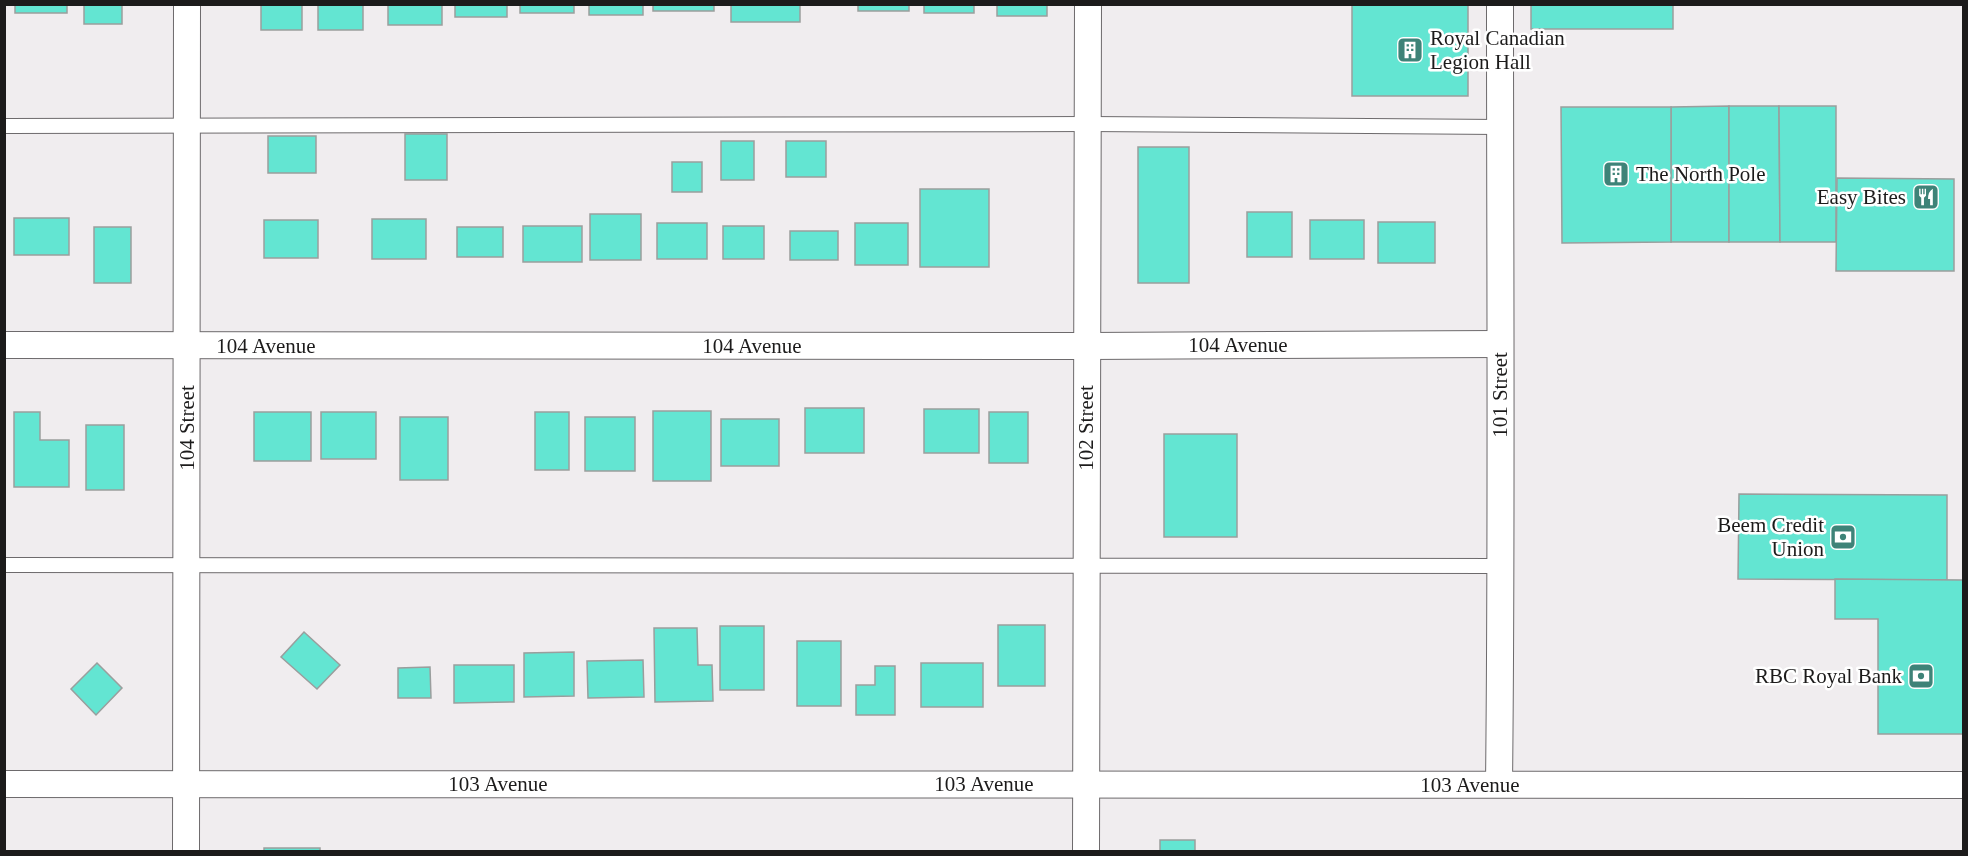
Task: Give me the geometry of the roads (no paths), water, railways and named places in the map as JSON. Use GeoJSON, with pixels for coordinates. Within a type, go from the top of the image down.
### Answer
{"type":"FeatureCollection","features":[{"type":"Feature","properties":{"kind":"street","name":"104 Street"},"geometry":{"type":"LineString","coordinates":[[186,852],[187,4]]}},
{"type":"Feature","properties":{"kind":"street","name":"102 Street"},"geometry":{"type":"LineString","coordinates":[[1086,852],[1088,4]]}},
{"type":"Feature","properties":{"kind":"street","name":"101 Street"},"geometry":{"type":"LineString","coordinates":[[1499,784],[1500,4]]}},
{"type":"Feature","properties":{"kind":"street","name":"104 Avenue"},"geometry":{"type":"LineString","coordinates":[[4,345],[1499,344]]}},
{"type":"Feature","properties":{"kind":"street","name":"103 Avenue"},"geometry":{"type":"LineString","coordinates":[[4,784],[1964,785]]}},
{"type":"Feature","properties":{"kind":"lane"},"geometry":{"type":"LineString","coordinates":[[4,126],[1088,124],[1500,127]]}},
{"type":"Feature","properties":{"kind":"lane"},"geometry":{"type":"LineString","coordinates":[[4,565],[1501,566]]}},
{"type":"Feature","properties":{"kind":"place","name":"Royal Canadian Legion Hall"},"geometry":{"type":"Point","coordinates":[1410,50]}},
{"type":"Feature","properties":{"kind":"place","name":"The North Pole"},"geometry":{"type":"Point","coordinates":[1616,174]}},
{"type":"Feature","properties":{"kind":"place","name":"Easy Bites"},"geometry":{"type":"Point","coordinates":[1926,197]}},
{"type":"Feature","properties":{"kind":"place","name":"Beem Credit Union"},"geometry":{"type":"Point","coordinates":[1843,537]}},
{"type":"Feature","properties":{"kind":"place","name":"RBC Royal Bank"},"geometry":{"type":"Point","coordinates":[1921,676]}}]}
